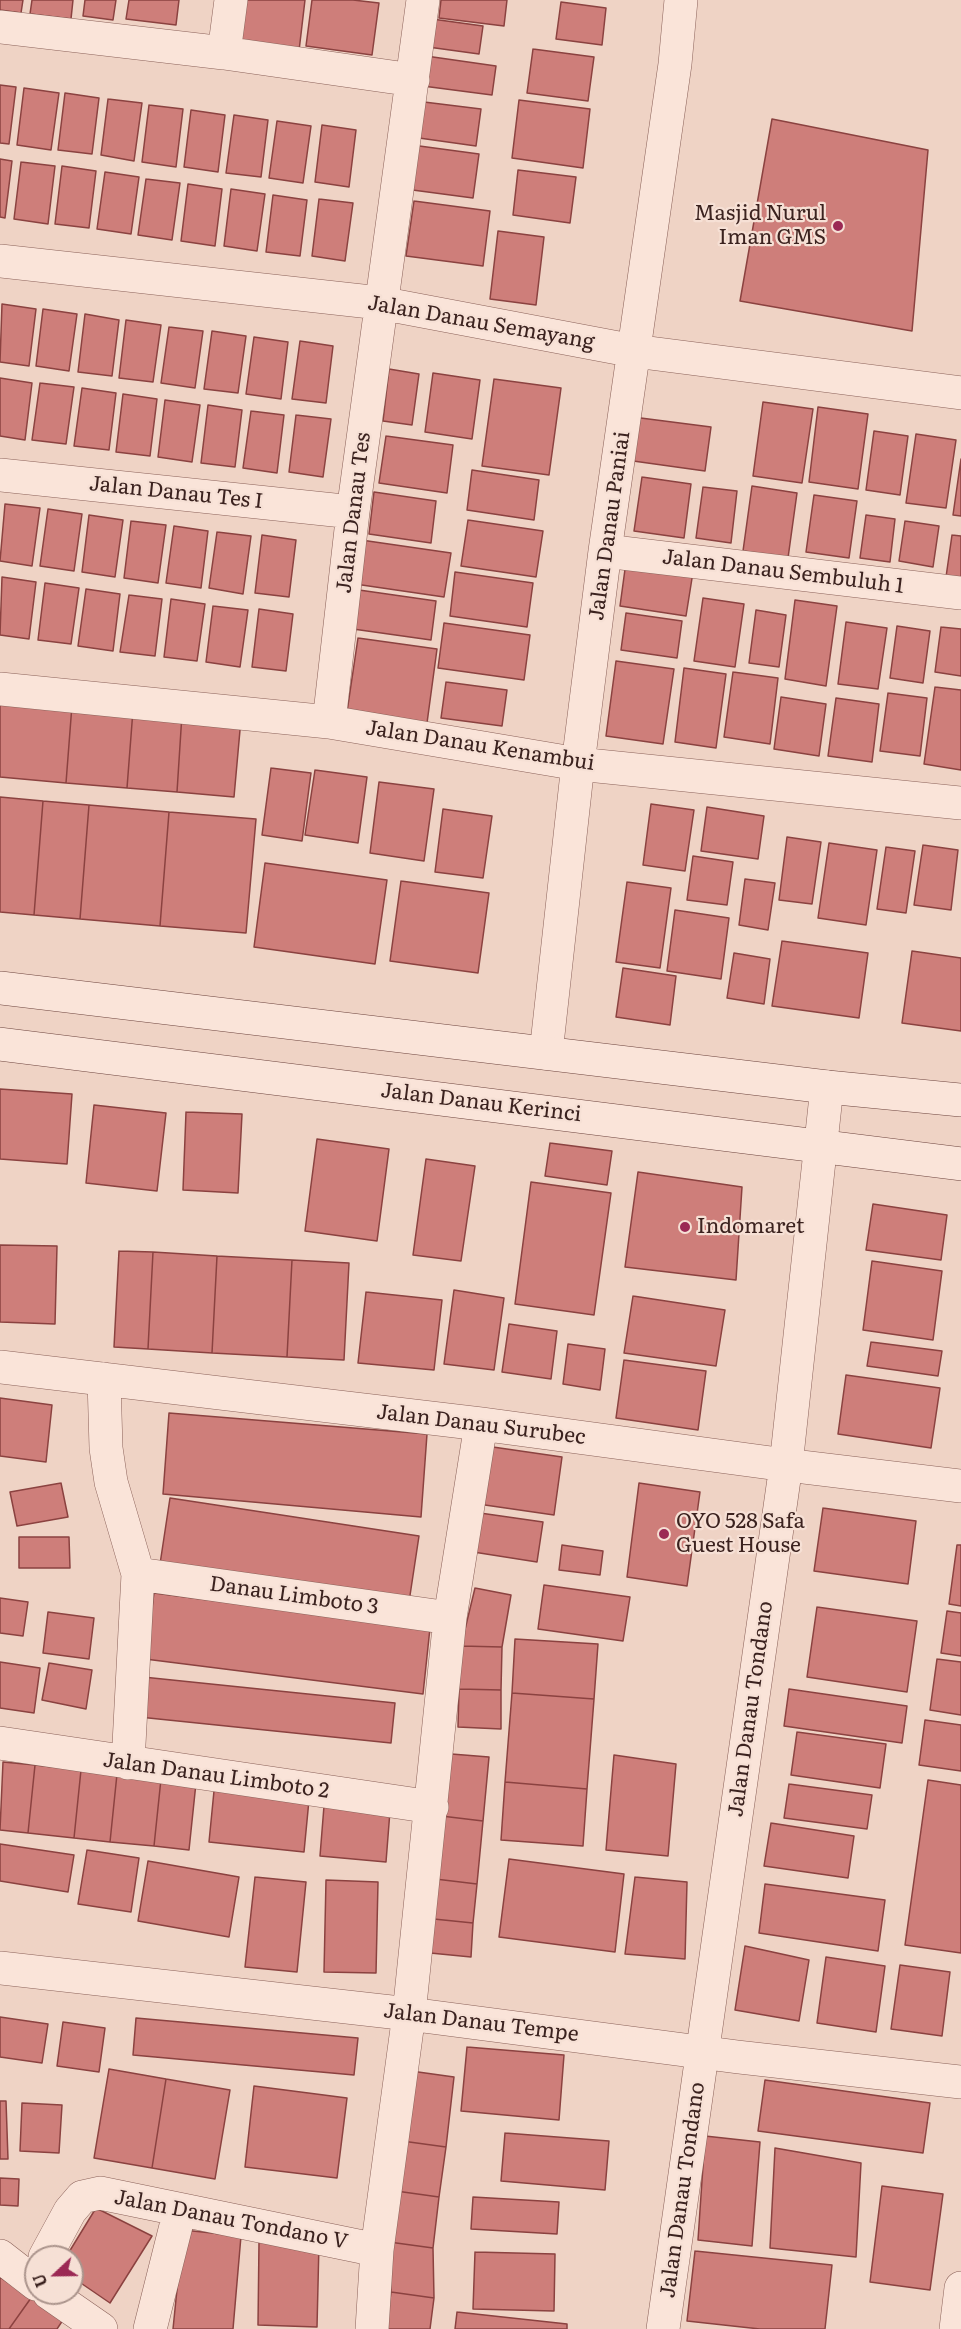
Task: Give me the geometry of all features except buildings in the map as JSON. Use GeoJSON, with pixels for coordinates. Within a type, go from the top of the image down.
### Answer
{"type":"FeatureCollection","features":[{"type":"Feature","properties":{"kind":"street"},"geometry":{"type":"LineString","coordinates":[[224,54],[231,0]]}},
{"type":"Feature","properties":{"kind":"street","name":"Jalan Danau Tes"},"geometry":{"type":"LineString","coordinates":[[329,722],[380,303],[423,0]]}},
{"type":"Feature","properties":{"kind":"street","name":"Jalan Danau Paniai"},"geometry":{"type":"LineString","coordinates":[[546,1053],[578,764],[605,551],[675,64],[681,0]]}},
{"type":"Feature","properties":{"kind":"street"},"geometry":{"type":"LineString","coordinates":[[0,27],[413,80]]}},
{"type":"Feature","properties":{"kind":"street","name":"Jalan Danau Semayang"},"geometry":{"type":"LineString","coordinates":[[0,261],[380,303],[634,351],[961,393]]}},
{"type":"Feature","properties":{"kind":"street","name":"Jalan Danau Tes I"},"geometry":{"type":"LineString","coordinates":[[0,475],[353,512]]}},
{"type":"Feature","properties":{"kind":"street","name":"Jalan Danau Sembuluh 1"},"geometry":{"type":"LineString","coordinates":[[605,551],[961,593]]}},
{"type":"Feature","properties":{"kind":"street","name":"Jalan Danau Kenambui"},"geometry":{"type":"LineString","coordinates":[[0,689],[329,722],[578,764],[961,803]]}},
{"type":"Feature","properties":{"kind":"street"},"geometry":{"type":"LineString","coordinates":[[0,988],[826,1087],[961,1100]]}},
{"type":"Feature","properties":{"kind":"street","name":"Jalan Danau Kerinci"},"geometry":{"type":"LineString","coordinates":[[0,1044],[961,1164]]}},
{"type":"Feature","properties":{"kind":"street","name":"Jalan Danau Tondano"},"geometry":{"type":"LineString","coordinates":[[663,2329],[786,1465],[826,1087]]}},
{"type":"Feature","properties":{"kind":"street","name":"Jalan Danau Surubec"},"geometry":{"type":"LineString","coordinates":[[0,1367],[480,1424],[961,1486]]}},
{"type":"Feature","properties":{"kind":"street"},"geometry":{"type":"LineString","coordinates":[[104,1379],[106,1448],[111,1482],[138,1574],[128,1763]]}},
{"type":"Feature","properties":{"kind":"street"},"geometry":{"type":"LineString","coordinates":[[372,2329],[377,2250],[409,2014],[450,1618],[480,1424]]}},
{"type":"Feature","properties":{"kind":"street","name":"Danau Limboto 3"},"geometry":{"type":"LineString","coordinates":[[138,1574],[450,1618]]}},
{"type":"Feature","properties":{"kind":"street","name":"Jalan Danau Limboto 2"},"geometry":{"type":"LineString","coordinates":[[0,1743],[432,1807]]}},
{"type":"Feature","properties":{"kind":"street","name":"Jalan Danau Tempe"},"geometry":{"type":"LineString","coordinates":[[0,1968],[409,2014],[702,2052],[961,2082]]}},
{"type":"Feature","properties":{"kind":"street","name":"Jalan Danau Tondano V"},"geometry":{"type":"LineString","coordinates":[[55,2245],[70,2211],[82,2198],[100,2193],[377,2250]]}},
{"type":"Feature","properties":{"kind":"street"},"geometry":{"type":"LineString","coordinates":[[150,2329],[180,2210]]}},
{"type":"Feature","properties":{"kind":"street"},"geometry":{"type":"LineString","coordinates":[[1,2259],[24,2270]]}},
{"type":"Feature","properties":{"kind":"street"},"geometry":{"type":"LineString","coordinates":[[72,2305],[101,2329]]}},
{"type":"Feature","properties":{"kind":"place","name":"Masjid Nurul Iman GMS"},"geometry":{"type":"Point","coordinates":[838,226]}},
{"type":"Feature","properties":{"kind":"place","name":"Indomaret"},"geometry":{"type":"Point","coordinates":[685,1227]}},
{"type":"Feature","properties":{"kind":"place","name":"OYO 528 Safa Guest House"},"geometry":{"type":"Point","coordinates":[664,1534]}}]}
